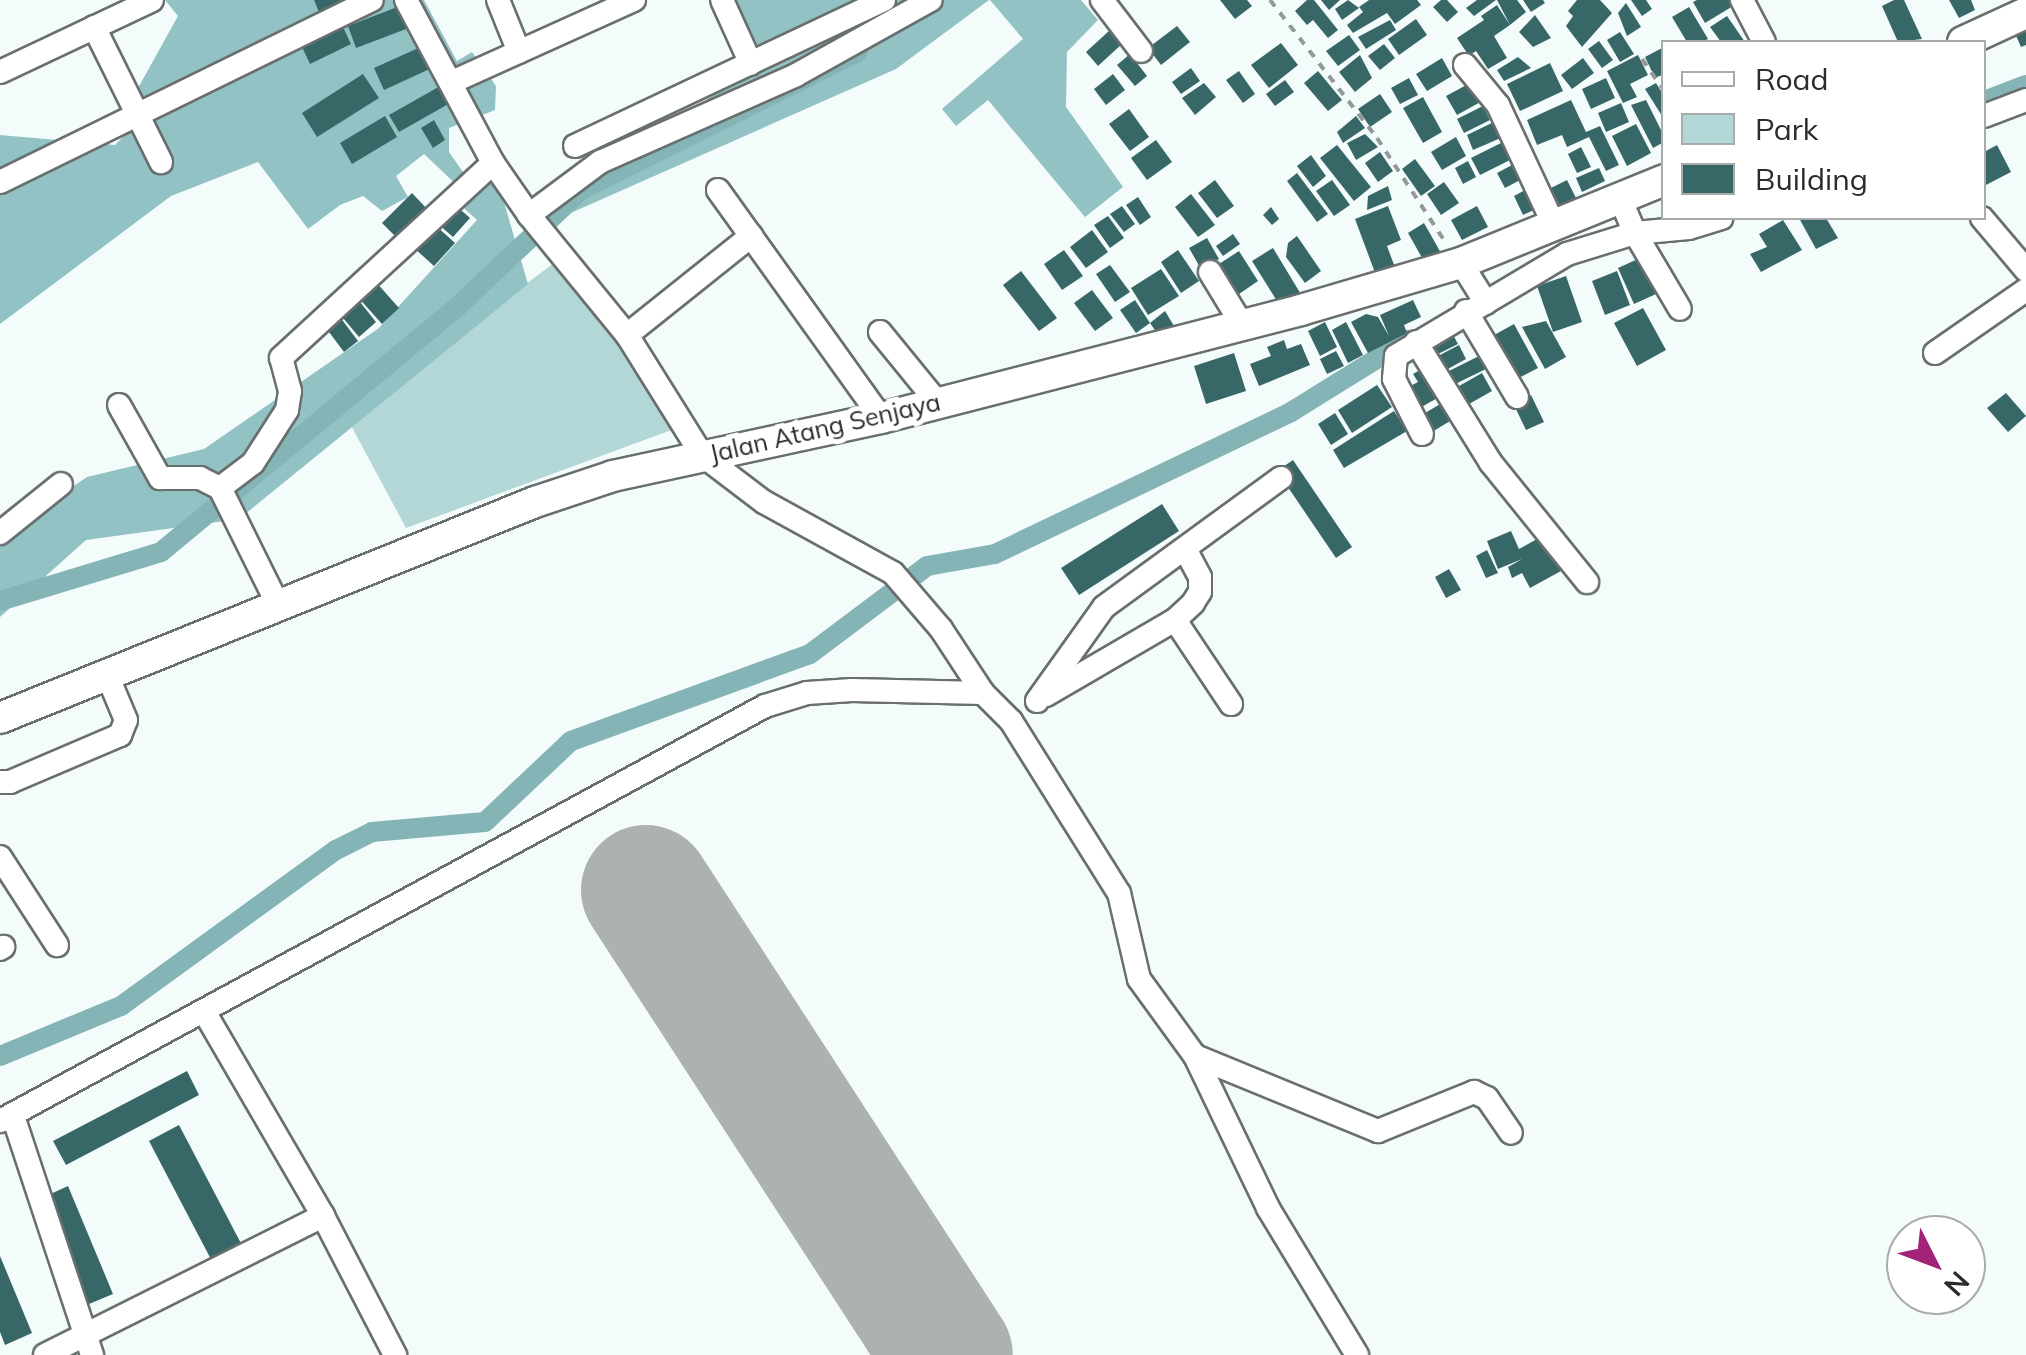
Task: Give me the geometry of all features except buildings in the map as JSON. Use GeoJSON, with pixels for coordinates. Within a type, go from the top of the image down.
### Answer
{"type":"FeatureCollection","features":[{"type":"Feature","properties":{"kind":"main road"},"geometry":{"type":"LineString","coordinates":[[1968,40],[2026,13]]}},
{"type":"Feature","properties":{"kind":"main road","name":"Jalan Atang Senjaya"},"geometry":{"type":"LineString","coordinates":[[0,718],[535,502],[613,476],[881,418],[1243,326],[1474,291],[1554,228],[1622,202],[1661,182]]}},
{"type":"Feature","properties":{"kind":"street"},"geometry":{"type":"LineString","coordinates":[[0,72],[152,0]]}},
{"type":"Feature","properties":{"kind":"street"},"geometry":{"type":"LineString","coordinates":[[0,182],[372,0]]}},
{"type":"Feature","properties":{"kind":"street"},"geometry":{"type":"LineString","coordinates":[[406,0],[493,163],[531,218],[626,335],[702,455],[764,502],[894,573],[912,591],[982,694],[1011,721],[1119,893],[1139,978],[1195,1056],[1268,1208],[1357,1355]]}},
{"type":"Feature","properties":{"kind":"street"},"geometry":{"type":"LineString","coordinates":[[498,0],[519,52]]}},
{"type":"Feature","properties":{"kind":"street"},"geometry":{"type":"LineString","coordinates":[[452,82],[634,0]]}},
{"type":"Feature","properties":{"kind":"street"},"geometry":{"type":"LineString","coordinates":[[722,0],[751,64]]}},
{"type":"Feature","properties":{"kind":"street"},"geometry":{"type":"LineString","coordinates":[[575,146],[884,0]]}},
{"type":"Feature","properties":{"kind":"street"},"geometry":{"type":"LineString","coordinates":[[531,218],[600,162],[796,75],[932,0]]}},
{"type":"Feature","properties":{"kind":"street"},"geometry":{"type":"LineString","coordinates":[[1102,0],[1141,50]]}},
{"type":"Feature","properties":{"kind":"street"},"geometry":{"type":"LineString","coordinates":[[1742,0],[1763,40]]}},
{"type":"Feature","properties":{"kind":"street"},"geometry":{"type":"LineString","coordinates":[[94,27],[161,162]]}},
{"type":"Feature","properties":{"kind":"street"},"geometry":{"type":"LineString","coordinates":[[1465,65],[1498,105],[1554,228]]}},
{"type":"Feature","properties":{"kind":"street"},"geometry":{"type":"LineString","coordinates":[[1986,115],[2026,100]]}},
{"type":"Feature","properties":{"kind":"street"},"geometry":{"type":"LineString","coordinates":[[222,490],[253,463],[287,410],[290,391],[281,358],[493,163]]}},
{"type":"Feature","properties":{"kind":"street"},"geometry":{"type":"LineString","coordinates":[[718,190],[881,418]]}},
{"type":"Feature","properties":{"kind":"street"},"geometry":{"type":"LineString","coordinates":[[1622,202],[1634,231],[1680,309]]}},
{"type":"Feature","properties":{"kind":"street"},"geometry":{"type":"LineString","coordinates":[[1422,434],[1394,379],[1396,356],[1474,291],[1634,231],[1689,228],[1715,220]]}},
{"type":"Feature","properties":{"kind":"street"},"geometry":{"type":"LineString","coordinates":[[1984,220],[2026,270]]}},
{"type":"Feature","properties":{"kind":"street"},"geometry":{"type":"LineString","coordinates":[[626,335],[751,236]]}},
{"type":"Feature","properties":{"kind":"street"},"geometry":{"type":"LineString","coordinates":[[1210,272],[1243,326]]}},
{"type":"Feature","properties":{"kind":"street"},"geometry":{"type":"LineString","coordinates":[[1935,353],[2026,290]]}},
{"type":"Feature","properties":{"kind":"street"},"geometry":{"type":"LineString","coordinates":[[1474,291],[1517,396]]}},
{"type":"Feature","properties":{"kind":"street"},"geometry":{"type":"LineString","coordinates":[[880,332],[938,403]]}},
{"type":"Feature","properties":{"kind":"street"},"geometry":{"type":"LineString","coordinates":[[1416,342],[1491,462],[1588,582]]}},
{"type":"Feature","properties":{"kind":"street"},"geometry":{"type":"LineString","coordinates":[[118,404],[160,478],[202,478],[222,490],[279,607]]}},
{"type":"Feature","properties":{"kind":"street"},"geometry":{"type":"LineString","coordinates":[[1037,701],[1104,608],[1281,478]]}},
{"type":"Feature","properties":{"kind":"street"},"geometry":{"type":"LineString","coordinates":[[0,533],[61,484]]}},
{"type":"Feature","properties":{"kind":"street"},"geometry":{"type":"LineString","coordinates":[[1011,721],[1037,701],[1175,620],[1200,592],[1200,577],[1186,548]]}},
{"type":"Feature","properties":{"kind":"street"},"geometry":{"type":"LineString","coordinates":[[1175,620],[1231,704]]}},
{"type":"Feature","properties":{"kind":"street"},"geometry":{"type":"LineString","coordinates":[[0,782],[10,782],[120,735],[126,720],[108,677]]}},
{"type":"Feature","properties":{"kind":"street"},"geometry":{"type":"LineString","coordinates":[[88,1346],[6,1119],[765,706],[807,693],[852,690],[982,694]]}},
{"type":"Feature","properties":{"kind":"street"},"geometry":{"type":"LineString","coordinates":[[0,857],[56,945]]}},
{"type":"Feature","properties":{"kind":"street"},"geometry":{"type":"LineString","coordinates":[[205,1014],[323,1216],[395,1355]]}},
{"type":"Feature","properties":{"kind":"street"},"geometry":{"type":"LineString","coordinates":[[1195,1056],[1378,1131],[1474,1092],[1487,1098],[1511,1134]]}},
{"type":"Feature","properties":{"kind":"street"},"geometry":{"type":"LineString","coordinates":[[45,1355],[88,1346],[323,1216]]}},
{"type":"Feature","properties":{"kind":"path"},"geometry":{"type":"LineString","coordinates":[[1270,0],[1377,138],[1474,291]]}},
{"type":"Feature","properties":{"kind":"path"},"geometry":{"type":"LineString","coordinates":[[1642,59],[1661,87]]}},
{"type":"Feature","properties":{"kind":"green space"},"geometry":{"type":"Polygon","coordinates":[[[562,257],[677,428],[406,528],[347,418],[562,257]]]}},
{"type":"Feature","properties":{"kind":"shaded area"},"geometry":{"type":"Polygon","coordinates":[[[165,0],[424,0],[457,61],[472,52],[496,86],[495,110],[449,128],[449,152],[465,175],[498,182],[528,284],[239,519],[86,540],[0,617],[0,536],[87,477],[204,449],[379,328],[477,220],[457,202],[461,189],[424,154],[396,176],[408,197],[382,211],[363,196],[340,205],[308,229],[258,162],[171,196],[0,324],[0,135],[115,145],[151,107],[133,97],[178,16],[165,0]]]}},
{"type":"Feature","properties":{"kind":"shaded area"},"geometry":{"type":"Polygon","coordinates":[[[721,0],[989,0],[896,69],[539,227],[568,188],[756,68],[721,0]]]}},
{"type":"Feature","properties":{"kind":"shaded area"},"geometry":{"type":"Polygon","coordinates":[[[990,0],[1081,0],[1098,20],[1067,52],[1066,107],[1123,187],[1085,217],[988,100],[956,126],[942,109],[1023,39],[990,0]]]}},
{"type":"Feature","properties":{"kind":"waterway"},"geometry":{"type":"LineString","coordinates":[[0,601],[161,552],[458,306],[581,190],[858,52]]}},
{"type":"Feature","properties":{"kind":"waterway"},"geometry":{"type":"LineString","coordinates":[[1986,100],[2026,85]]}},
{"type":"Feature","properties":{"kind":"waterway"},"geometry":{"type":"LineString","coordinates":[[0,1056],[121,1006],[336,850],[372,832],[485,822],[571,741],[810,654],[927,566],[995,554],[1291,412],[1407,340]]}},
{"type":"Feature","properties":{"kind":"runway"},"geometry":{"type":"LineString","coordinates":[[646,890],[948,1355]]}}]}
